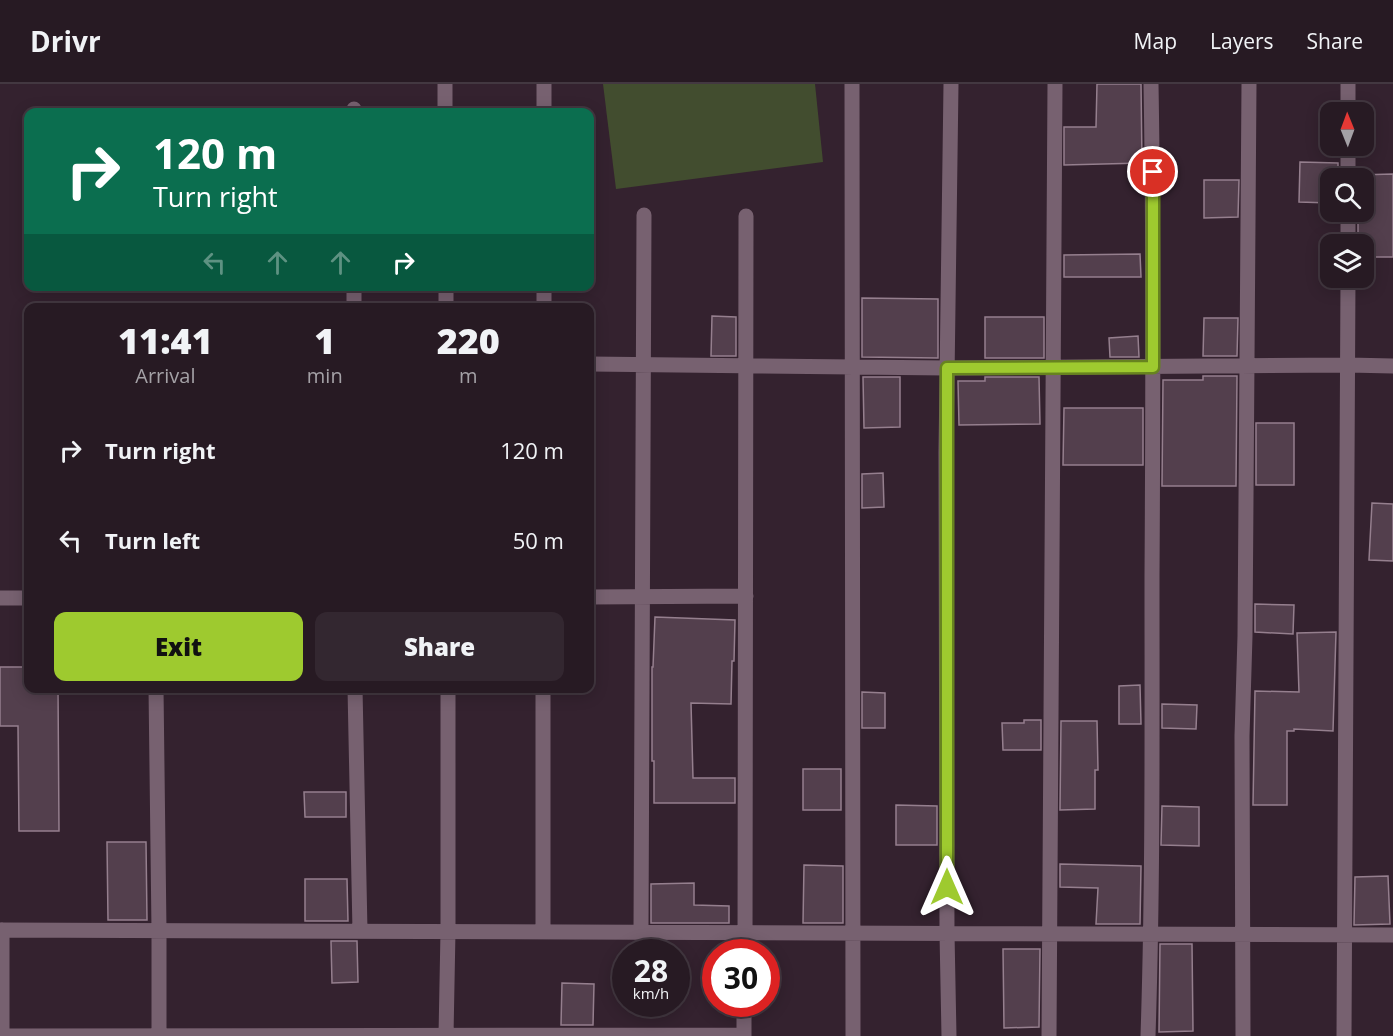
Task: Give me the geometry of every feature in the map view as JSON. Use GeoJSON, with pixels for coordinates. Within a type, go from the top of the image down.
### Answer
{"type":"FeatureCollection","features":[{"type":"Feature","properties":{"kind":"street"},"geometry":{"type":"LineString","coordinates":[[445,84],[445,108]]}},
{"type":"Feature","properties":{"kind":"street"},"geometry":{"type":"LineString","coordinates":[[544,84],[544,108]]}},
{"type":"Feature","properties":{"kind":"street"},"geometry":{"type":"LineString","coordinates":[[852,84],[853,1036]]}},
{"type":"Feature","properties":{"kind":"street"},"geometry":{"type":"LineString","coordinates":[[949,1036],[947,368],[951,84]]}},
{"type":"Feature","properties":{"kind":"street"},"geometry":{"type":"LineString","coordinates":[[1049,1036],[1055,84]]}},
{"type":"Feature","properties":{"kind":"street"},"geometry":{"type":"LineString","coordinates":[[1149,1036],[1153,367],[1151,84]]}},
{"type":"Feature","properties":{"kind":"street"},"geometry":{"type":"LineString","coordinates":[[1243,1036],[1242,736],[1245,636],[1249,84]]}},
{"type":"Feature","properties":{"kind":"street"},"geometry":{"type":"LineString","coordinates":[[1348,84],[1348,102]]}},
{"type":"Feature","properties":{"kind":"street"},"geometry":{"type":"LineString","coordinates":[[641,932],[644,215]]}},
{"type":"Feature","properties":{"kind":"street"},"geometry":{"type":"LineString","coordinates":[[745,939],[747,216]]}},
{"type":"Feature","properties":{"kind":"street"},"geometry":{"type":"LineString","coordinates":[[1344,1036],[1348,288]]}},
{"type":"Feature","properties":{"kind":"street"},"geometry":{"type":"LineString","coordinates":[[594,364],[947,368],[1393,366]]}},
{"type":"Feature","properties":{"kind":"street"},"geometry":{"type":"LineString","coordinates":[[594,597],[746,596]]}},
{"type":"Feature","properties":{"kind":"street"},"geometry":{"type":"LineString","coordinates":[[0,598],[24,598]]}},
{"type":"Feature","properties":{"kind":"street"},"geometry":{"type":"LineString","coordinates":[[156,693],[159,1036]]}},
{"type":"Feature","properties":{"kind":"street"},"geometry":{"type":"LineString","coordinates":[[355,693],[360,931]]}},
{"type":"Feature","properties":{"kind":"street"},"geometry":{"type":"LineString","coordinates":[[446,1036],[448,693]]}},
{"type":"Feature","properties":{"kind":"street"},"geometry":{"type":"LineString","coordinates":[[543,693],[543,932]]}},
{"type":"Feature","properties":{"kind":"street"},"geometry":{"type":"LineString","coordinates":[[744,1017],[744,1036],[2,1036],[1,930],[1393,935]]}},
{"type":"Feature","properties":{"kind":"green space"},"geometry":{"type":"Polygon","coordinates":[[[603,84],[815,84],[823,162],[616,189],[603,84]]]}},
{"type":"Feature","properties":{"kind":"building"},"geometry":{"type":"Polygon","coordinates":[[[1097,84],[1141,84],[1142,163],[1064,165],[1064,127],[1096,127],[1097,84]]]}},
{"type":"Feature","properties":{"kind":"building"},"geometry":{"type":"Polygon","coordinates":[[[1300,162],[1338,163],[1338,168],[1320,168],[1320,203],[1299,202],[1300,162]]]}},
{"type":"Feature","properties":{"kind":"building"},"geometry":{"type":"Polygon","coordinates":[[[1393,174],[1393,257],[1374,257],[1374,234],[1358,234],[1358,222],[1374,222],[1374,175],[1393,174]]]}},
{"type":"Feature","properties":{"kind":"building"},"geometry":{"type":"Polygon","coordinates":[[[1204,180],[1239,180],[1238,217],[1204,218],[1204,180]]]}},
{"type":"Feature","properties":{"kind":"building"},"geometry":{"type":"Polygon","coordinates":[[[1140,254],[1141,277],[1064,277],[1064,255],[1140,254]]]}},
{"type":"Feature","properties":{"kind":"building"},"geometry":{"type":"Polygon","coordinates":[[[862,298],[938,299],[938,358],[862,357],[862,298]]]}},
{"type":"Feature","properties":{"kind":"building"},"geometry":{"type":"Polygon","coordinates":[[[712,316],[736,317],[736,356],[711,356],[712,316]]]}},
{"type":"Feature","properties":{"kind":"building"},"geometry":{"type":"Polygon","coordinates":[[[985,317],[1044,317],[1044,358],[985,358],[985,317]]]}},
{"type":"Feature","properties":{"kind":"building"},"geometry":{"type":"Polygon","coordinates":[[[1204,318],[1238,318],[1237,356],[1203,356],[1204,318]]]}},
{"type":"Feature","properties":{"kind":"building"},"geometry":{"type":"Polygon","coordinates":[[[1138,336],[1139,357],[1110,357],[1109,338],[1138,336]]]}},
{"type":"Feature","properties":{"kind":"building"},"geometry":{"type":"Polygon","coordinates":[[[1203,376],[1237,376],[1236,486],[1162,486],[1163,380],[1203,380],[1203,376]]]}},
{"type":"Feature","properties":{"kind":"building"},"geometry":{"type":"Polygon","coordinates":[[[863,377],[900,377],[900,427],[864,428],[863,377]]]}},
{"type":"Feature","properties":{"kind":"building"},"geometry":{"type":"Polygon","coordinates":[[[985,377],[1039,377],[1040,424],[959,425],[958,381],[985,381],[985,377]]]}},
{"type":"Feature","properties":{"kind":"building"},"geometry":{"type":"Polygon","coordinates":[[[1064,408],[1143,408],[1143,465],[1063,465],[1064,408]]]}},
{"type":"Feature","properties":{"kind":"building"},"geometry":{"type":"Polygon","coordinates":[[[1256,423],[1294,423],[1294,485],[1256,485],[1256,423]]]}},
{"type":"Feature","properties":{"kind":"building"},"geometry":{"type":"Polygon","coordinates":[[[883,473],[884,507],[862,508],[862,474],[883,473]]]}},
{"type":"Feature","properties":{"kind":"building"},"geometry":{"type":"Polygon","coordinates":[[[1372,503],[1393,504],[1393,561],[1369,560],[1372,503]]]}},
{"type":"Feature","properties":{"kind":"building"},"geometry":{"type":"Polygon","coordinates":[[[1255,604],[1294,605],[1293,634],[1255,632],[1255,604]]]}},
{"type":"Feature","properties":{"kind":"building"},"geometry":{"type":"Polygon","coordinates":[[[655,617],[735,620],[731,704],[691,703],[693,778],[735,778],[735,803],[654,803],[652,667],[655,617]]]}},
{"type":"Feature","properties":{"kind":"building"},"geometry":{"type":"Polygon","coordinates":[[[1336,632],[1333,731],[1294,729],[1294,731],[1287,731],[1287,805],[1253,805],[1255,691],[1299,692],[1297,633],[1336,632]]]}},
{"type":"Feature","properties":{"kind":"building"},"geometry":{"type":"Polygon","coordinates":[[[0,667],[24,667],[24,693],[58,693],[59,831],[19,831],[18,726],[0,726],[0,667]]]}},
{"type":"Feature","properties":{"kind":"building"},"geometry":{"type":"Polygon","coordinates":[[[1140,685],[1141,724],[1119,724],[1119,686],[1140,685]]]}},
{"type":"Feature","properties":{"kind":"building"},"geometry":{"type":"Polygon","coordinates":[[[862,692],[885,693],[885,728],[862,728],[862,692]]]}},
{"type":"Feature","properties":{"kind":"building"},"geometry":{"type":"Polygon","coordinates":[[[1162,704],[1197,705],[1196,729],[1162,728],[1162,704]]]}},
{"type":"Feature","properties":{"kind":"building"},"geometry":{"type":"Polygon","coordinates":[[[1024,720],[1041,720],[1041,750],[1003,750],[1002,723],[1024,723],[1024,720]]]}},
{"type":"Feature","properties":{"kind":"building"},"geometry":{"type":"Polygon","coordinates":[[[1061,721],[1097,721],[1098,770],[1095,770],[1095,809],[1060,810],[1061,721]]]}},
{"type":"Feature","properties":{"kind":"building"},"geometry":{"type":"Polygon","coordinates":[[[803,769],[841,769],[841,810],[803,810],[803,769]]]}},
{"type":"Feature","properties":{"kind":"building"},"geometry":{"type":"Polygon","coordinates":[[[304,792],[346,792],[346,817],[305,817],[304,792]]]}},
{"type":"Feature","properties":{"kind":"building"},"geometry":{"type":"Polygon","coordinates":[[[896,805],[937,806],[937,845],[896,845],[896,805]]]}},
{"type":"Feature","properties":{"kind":"building"},"geometry":{"type":"Polygon","coordinates":[[[1162,806],[1199,807],[1199,846],[1161,845],[1162,806]]]}},
{"type":"Feature","properties":{"kind":"building"},"geometry":{"type":"Polygon","coordinates":[[[107,842],[146,842],[147,920],[108,920],[107,842]]]}},
{"type":"Feature","properties":{"kind":"building"},"geometry":{"type":"Polygon","coordinates":[[[1060,864],[1141,866],[1140,924],[1096,924],[1098,888],[1060,887],[1060,864]]]}},
{"type":"Feature","properties":{"kind":"building"},"geometry":{"type":"Polygon","coordinates":[[[804,865],[843,866],[843,923],[803,923],[804,865]]]}},
{"type":"Feature","properties":{"kind":"building"},"geometry":{"type":"Polygon","coordinates":[[[1388,876],[1390,924],[1354,925],[1355,877],[1388,876]]]}},
{"type":"Feature","properties":{"kind":"building"},"geometry":{"type":"Polygon","coordinates":[[[305,879],[347,879],[348,921],[305,921],[305,879]]]}},
{"type":"Feature","properties":{"kind":"building"},"geometry":{"type":"Polygon","coordinates":[[[694,883],[694,905],[729,906],[729,923],[651,923],[651,884],[694,883]]]}},
{"type":"Feature","properties":{"kind":"building"},"geometry":{"type":"Polygon","coordinates":[[[331,941],[357,941],[358,982],[332,983],[331,941]]]}},
{"type":"Feature","properties":{"kind":"building"},"geometry":{"type":"Polygon","coordinates":[[[1160,944],[1192,944],[1193,1031],[1159,1032],[1160,944]]]}},
{"type":"Feature","properties":{"kind":"building"},"geometry":{"type":"Polygon","coordinates":[[[1003,949],[1040,949],[1039,1027],[1004,1028],[1003,949]]]}},
{"type":"Feature","properties":{"kind":"building"},"geometry":{"type":"Polygon","coordinates":[[[562,983],[594,984],[593,1025],[561,1025],[562,983]]]}},
{"type":"Feature","properties":{"kind":"route"},"geometry":{"type":"LineString","coordinates":[[947,887],[947,368],[1153,367],[1153,172]]}}]}
